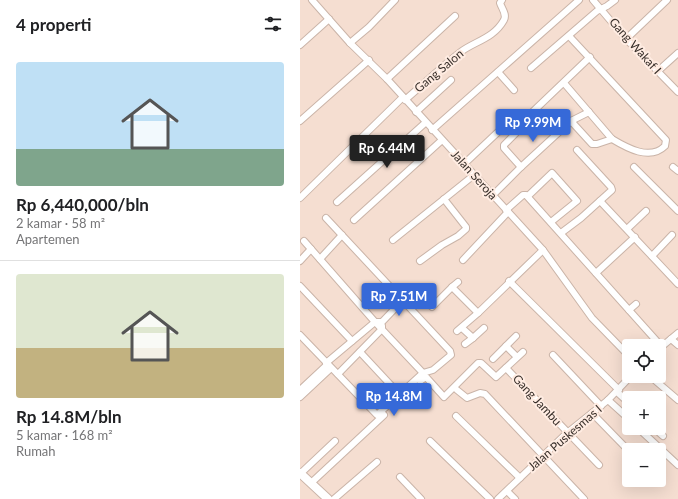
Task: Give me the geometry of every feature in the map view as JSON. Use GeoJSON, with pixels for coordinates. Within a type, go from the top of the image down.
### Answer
{"type":"FeatureCollection","features":[{"type":"Feature","properties":{"kind":"street","name":"Jalan Seroja"},"geometry":{"type":"LineString","coordinates":[[312,0],[350,43],[369,60],[542,250],[592,318],[622,349]]}},
{"type":"Feature","properties":{"kind":"street"},"geometry":{"type":"LineString","coordinates":[[350,43],[369,27],[395,0]]}},
{"type":"Feature","properties":{"kind":"street","name":"Gang Salon"},"geometry":{"type":"LineString","coordinates":[[300,198],[404,99],[463,50],[495,32],[502,23],[505,14],[500,3],[502,0]]}},
{"type":"Feature","properties":{"kind":"street"},"geometry":{"type":"LineString","coordinates":[[432,130],[579,0]]}},
{"type":"Feature","properties":{"kind":"street","name":"Gang Wakaf I"},"geometry":{"type":"LineString","coordinates":[[593,0],[626,39],[678,92]]}},
{"type":"Feature","properties":{"kind":"street"},"geometry":{"type":"LineString","coordinates":[[531,68],[601,8],[607,6],[614,0]]}},
{"type":"Feature","properties":{"kind":"street"},"geometry":{"type":"LineString","coordinates":[[626,39],[666,0]]}},
{"type":"Feature","properties":{"kind":"street"},"geometry":{"type":"LineString","coordinates":[[387,80],[455,16]]}},
{"type":"Feature","properties":{"kind":"street"},"geometry":{"type":"LineString","coordinates":[[300,45],[329,19]]}},
{"type":"Feature","properties":{"kind":"street"},"geometry":{"type":"LineString","coordinates":[[564,82],[612,139],[625,147],[646,153],[662,150],[666,146],[666,140],[569,36]]}},
{"type":"Feature","properties":{"kind":"street"},"geometry":{"type":"LineString","coordinates":[[658,71],[678,53]]}},
{"type":"Feature","properties":{"kind":"street"},"geometry":{"type":"LineString","coordinates":[[521,167],[504,148],[504,145],[516,133],[521,123],[590,58]]}},
{"type":"Feature","properties":{"kind":"street"},"geometry":{"type":"LineString","coordinates":[[300,120],[369,60]]}},
{"type":"Feature","properties":{"kind":"street"},"geometry":{"type":"LineString","coordinates":[[498,72],[514,90]]}},
{"type":"Feature","properties":{"kind":"street"},"geometry":{"type":"LineString","coordinates":[[416,112],[451,80]]}},
{"type":"Feature","properties":{"kind":"street"},"geometry":{"type":"LineString","coordinates":[[492,195],[571,121],[589,112]]}},
{"type":"Feature","properties":{"kind":"street"},"geometry":{"type":"LineString","coordinates":[[571,121],[592,144],[612,139]]}},
{"type":"Feature","properties":{"kind":"street"},"geometry":{"type":"LineString","coordinates":[[337,202],[426,123]]}},
{"type":"Feature","properties":{"kind":"street"},"geometry":{"type":"LineString","coordinates":[[464,164],[498,132]]}},
{"type":"Feature","properties":{"kind":"street"},"geometry":{"type":"LineString","coordinates":[[354,220],[442,140]]}},
{"type":"Feature","properties":{"kind":"street"},"geometry":{"type":"LineString","coordinates":[[561,233],[611,191],[611,188],[576,150]]}},
{"type":"Feature","properties":{"kind":"street"},"geometry":{"type":"LineString","coordinates":[[634,167],[678,211]]}},
{"type":"Feature","properties":{"kind":"street"},"geometry":{"type":"LineString","coordinates":[[528,196],[551,173],[573,195],[577,201],[551,222]]}},
{"type":"Feature","properties":{"kind":"street"},"geometry":{"type":"LineString","coordinates":[[393,240],[474,175]]}},
{"type":"Feature","properties":{"kind":"street"},"geometry":{"type":"LineString","coordinates":[[463,260],[507,211],[525,194],[653,339]]}},
{"type":"Feature","properties":{"kind":"street"},"geometry":{"type":"LineString","coordinates":[[420,261],[466,229],[444,199]]}},
{"type":"Feature","properties":{"kind":"street"},"geometry":{"type":"LineString","coordinates":[[600,201],[678,284]]}},
{"type":"Feature","properties":{"kind":"street"},"geometry":{"type":"LineString","coordinates":[[627,229],[646,211]]}},
{"type":"Feature","properties":{"kind":"street"},"geometry":{"type":"LineString","coordinates":[[300,335],[377,416],[424,373],[433,370],[450,356],[450,353],[403,300],[326,218]]}},
{"type":"Feature","properties":{"kind":"street"},"geometry":{"type":"LineString","coordinates":[[652,256],[672,235]]}},
{"type":"Feature","properties":{"kind":"street"},"geometry":{"type":"LineString","coordinates":[[320,259],[342,236]]}},
{"type":"Feature","properties":{"kind":"street"},"geometry":{"type":"LineString","coordinates":[[596,273],[635,237]]}},
{"type":"Feature","properties":{"kind":"street"},"geometry":{"type":"LineString","coordinates":[[304,241],[378,322],[382,329],[424,373]]}},
{"type":"Feature","properties":{"kind":"street"},"geometry":{"type":"LineString","coordinates":[[300,261],[311,250]]}},
{"type":"Feature","properties":{"kind":"street"},"geometry":{"type":"LineString","coordinates":[[472,338],[460,329],[542,250]]}},
{"type":"Feature","properties":{"kind":"street"},"geometry":{"type":"LineString","coordinates":[[432,307],[458,282]]}},
{"type":"Feature","properties":{"kind":"street"},"geometry":{"type":"LineString","coordinates":[[509,282],[622,395]]}},
{"type":"Feature","properties":{"kind":"street"},"geometry":{"type":"LineString","coordinates":[[300,286],[352,340]]}},
{"type":"Feature","properties":{"kind":"street"},"geometry":{"type":"LineString","coordinates":[[452,287],[478,313]]}},
{"type":"Feature","properties":{"kind":"street"},"geometry":{"type":"LineString","coordinates":[[300,397],[352,340],[378,322],[403,300]]}},
{"type":"Feature","properties":{"kind":"street"},"geometry":{"type":"LineString","coordinates":[[629,310],[636,304]]}},
{"type":"Feature","properties":{"kind":"street"},"geometry":{"type":"LineString","coordinates":[[465,344],[484,328]]}},
{"type":"Feature","properties":{"kind":"street"},"geometry":{"type":"LineString","coordinates":[[338,374],[382,329]]}},
{"type":"Feature","properties":{"kind":"street"},"geometry":{"type":"LineString","coordinates":[[666,344],[678,333]]}},
{"type":"Feature","properties":{"kind":"street"},"geometry":{"type":"LineString","coordinates":[[493,358],[516,336]]}},
{"type":"Feature","properties":{"kind":"street"},"geometry":{"type":"LineString","coordinates":[[671,339],[678,345]]}},
{"type":"Feature","properties":{"kind":"street"},"geometry":{"type":"LineString","coordinates":[[506,346],[517,357]]}},
{"type":"Feature","properties":{"kind":"street"},"geometry":{"type":"LineString","coordinates":[[360,352],[400,395]]}},
{"type":"Feature","properties":{"kind":"street"},"geometry":{"type":"LineString","coordinates":[[311,483],[425,377],[444,397],[478,363],[482,363],[495,376],[523,352]]}},
{"type":"Feature","properties":{"kind":"street"},"geometry":{"type":"LineString","coordinates":[[553,355],[601,406]]}},
{"type":"Feature","properties":{"kind":"street"},"geometry":{"type":"LineString","coordinates":[[300,390],[329,365]]}},
{"type":"Feature","properties":{"kind":"street","name":"Gang Jambu"},"geometry":{"type":"LineString","coordinates":[[506,368],[599,465]]}},
{"type":"Feature","properties":{"kind":"street","name":"Jalan Puskesmas I"},"geometry":{"type":"LineString","coordinates":[[498,499],[567,433],[608,400],[625,383]]}},
{"type":"Feature","properties":{"kind":"street"},"geometry":{"type":"LineString","coordinates":[[658,383],[678,400]]}},
{"type":"Feature","properties":{"kind":"street"},"geometry":{"type":"LineString","coordinates":[[457,390],[468,398],[480,393],[484,394],[584,499]]}},
{"type":"Feature","properties":{"kind":"street"},"geometry":{"type":"LineString","coordinates":[[608,400],[622,413]]}},
{"type":"Feature","properties":{"kind":"street"},"geometry":{"type":"LineString","coordinates":[[592,413],[622,444]]}},
{"type":"Feature","properties":{"kind":"street"},"geometry":{"type":"LineString","coordinates":[[456,416],[520,478]]}},
{"type":"Feature","properties":{"kind":"street"},"geometry":{"type":"LineString","coordinates":[[646,435],[678,464]]}},
{"type":"Feature","properties":{"kind":"street"},"geometry":{"type":"LineString","coordinates":[[328,499],[300,473],[335,441]]}},
{"type":"Feature","properties":{"kind":"street"},"geometry":{"type":"LineString","coordinates":[[430,441],[490,499]]}},
{"type":"Feature","properties":{"kind":"street"},"geometry":{"type":"LineString","coordinates":[[334,499],[377,462]]}},
{"type":"Feature","properties":{"kind":"street"},"geometry":{"type":"LineString","coordinates":[[400,477],[421,499]]}},
{"type":"Feature","properties":{"kind":"street"},"geometry":{"type":"LineString","coordinates":[[507,491],[515,499]]}}]}
